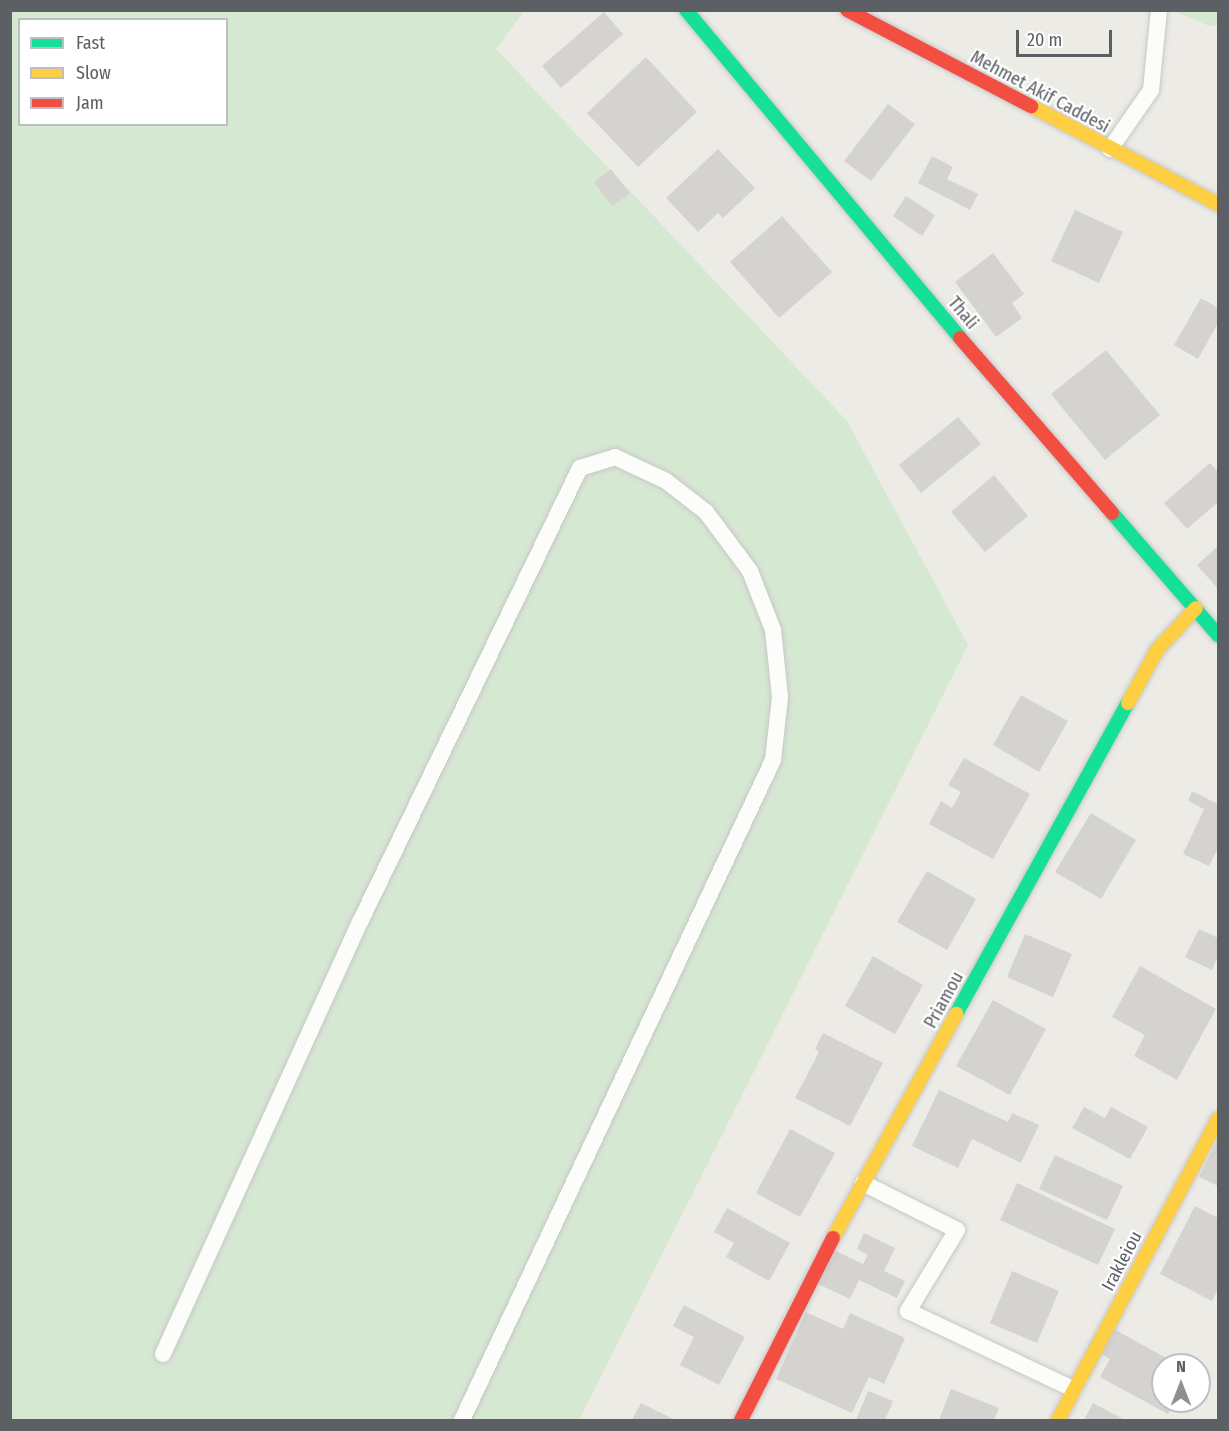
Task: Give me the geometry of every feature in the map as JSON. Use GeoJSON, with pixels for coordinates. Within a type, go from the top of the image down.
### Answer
{"type":"FeatureCollection","features":[{"type":"Feature","properties":{"kind":"street","name":"Thali"},"geometry":{"type":"LineString","coordinates":[[686,10],[958,336],[1218,635]]}},
{"type":"Feature","properties":{"kind":"street","name":"Mehmet Akif Caddesi"},"geometry":{"type":"LineString","coordinates":[[847,10],[1218,204]]}},
{"type":"Feature","properties":{"kind":"street","name":"Priamou"},"geometry":{"type":"LineString","coordinates":[[741,1420],[807,1285],[1156,650],[1196,608]]}},
{"type":"Feature","properties":{"kind":"street","name":"Irakleiou"},"geometry":{"type":"LineString","coordinates":[[1058,1420],[1218,1119]]}},
{"type":"Feature","properties":{"kind":"lane"},"geometry":{"type":"LineString","coordinates":[[1110,149],[1151,90],[1159,10]]}},
{"type":"Feature","properties":{"kind":"lane"},"geometry":{"type":"LineString","coordinates":[[163,1354],[360,922],[580,468],[615,457],[666,481],[706,512],[750,571],[773,630],[780,698],[773,760],[462,1420]]}},
{"type":"Feature","properties":{"kind":"lane"},"geometry":{"type":"LineString","coordinates":[[863,1183],[957,1230],[908,1311],[1074,1389]]}},
{"type":"Feature","properties":{"kind":"green space"},"geometry":{"type":"Polygon","coordinates":[[[10,11],[524,11],[496,49],[847,421],[968,645],[579,1420],[11,1420],[10,11]]]}},
{"type":"Feature","properties":{"kind":"green space"},"geometry":{"type":"Polygon","coordinates":[[[1174,11],[1218,11],[1218,26],[1209,26],[1174,11]]]}},
{"type":"Feature","properties":{"kind":"building"},"geometry":{"type":"Polygon","coordinates":[[[604,12],[623,34],[561,88],[542,66],[604,12]]]}},
{"type":"Feature","properties":{"kind":"building"},"geometry":{"type":"Polygon","coordinates":[[[646,57],[697,112],[638,167],[587,113],[646,57]]]}},
{"type":"Feature","properties":{"kind":"building"},"geometry":{"type":"Polygon","coordinates":[[[888,104],[915,124],[871,181],[844,161],[888,104]]]}},
{"type":"Feature","properties":{"kind":"building"},"geometry":{"type":"Polygon","coordinates":[[[718,149],[755,188],[723,218],[718,213],[698,232],[666,198],[718,149]]]}},
{"type":"Feature","properties":{"kind":"building"},"geometry":{"type":"Polygon","coordinates":[[[932,156],[953,167],[947,179],[978,194],[970,210],[918,183],[932,156]]]}},
{"type":"Feature","properties":{"kind":"building"},"geometry":{"type":"Polygon","coordinates":[[[611,169],[630,194],[612,206],[594,182],[611,169]]]}},
{"type":"Feature","properties":{"kind":"building"},"geometry":{"type":"Polygon","coordinates":[[[906,196],[935,215],[922,236],[893,216],[906,196]]]}},
{"type":"Feature","properties":{"kind":"building"},"geometry":{"type":"Polygon","coordinates":[[[1075,210],[1123,232],[1099,283],[1051,261],[1075,210]]]}},
{"type":"Feature","properties":{"kind":"building"},"geometry":{"type":"Polygon","coordinates":[[[782,216],[832,272],[779,318],[730,262],[782,216]]]}},
{"type":"Feature","properties":{"kind":"building"},"geometry":{"type":"Polygon","coordinates":[[[993,253],[1024,294],[1012,303],[1022,318],[996,337],[955,282],[993,253]]]}},
{"type":"Feature","properties":{"kind":"building"},"geometry":{"type":"Polygon","coordinates":[[[1201,298],[1218,308],[1218,323],[1198,359],[1174,345],[1201,298]]]}},
{"type":"Feature","properties":{"kind":"building"},"geometry":{"type":"Polygon","coordinates":[[[1106,350],[1160,415],[1105,460],[1051,394],[1106,350]]]}},
{"type":"Feature","properties":{"kind":"building"},"geometry":{"type":"Polygon","coordinates":[[[958,417],[981,444],[921,493],[899,465],[958,417]]]}},
{"type":"Feature","properties":{"kind":"building"},"geometry":{"type":"Polygon","coordinates":[[[1210,463],[1218,472],[1218,502],[1187,529],[1164,503],[1210,463]]]}},
{"type":"Feature","properties":{"kind":"building"},"geometry":{"type":"Polygon","coordinates":[[[994,475],[1028,516],[985,552],[951,512],[994,475]]]}},
{"type":"Feature","properties":{"kind":"building"},"geometry":{"type":"Polygon","coordinates":[[[1218,546],[1218,589],[1197,565],[1218,546]]]}},
{"type":"Feature","properties":{"kind":"building"},"geometry":{"type":"Polygon","coordinates":[[[1021,695],[1068,721],[1039,772],[993,745],[1021,695]]]}},
{"type":"Feature","properties":{"kind":"building"},"geometry":{"type":"Polygon","coordinates":[[[964,758],[1030,794],[993,859],[929,824],[941,801],[952,808],[961,792],[948,785],[964,758]]]}},
{"type":"Feature","properties":{"kind":"building"},"geometry":{"type":"Polygon","coordinates":[[[1192,791],[1218,804],[1218,848],[1209,866],[1183,854],[1204,809],[1188,801],[1192,791]]]}},
{"type":"Feature","properties":{"kind":"building"},"geometry":{"type":"Polygon","coordinates":[[[1091,813],[1136,840],[1101,899],[1055,872],[1091,813]]]}},
{"type":"Feature","properties":{"kind":"building"},"geometry":{"type":"Polygon","coordinates":[[[927,871],[976,899],[947,950],[897,922],[927,871]]]}},
{"type":"Feature","properties":{"kind":"building"},"geometry":{"type":"Polygon","coordinates":[[[1199,929],[1218,938],[1218,956],[1212,970],[1185,957],[1199,929]]]}},
{"type":"Feature","properties":{"kind":"building"},"geometry":{"type":"Polygon","coordinates":[[[1025,934],[1072,954],[1053,997],[1007,977],[1025,934]]]}},
{"type":"Feature","properties":{"kind":"building"},"geometry":{"type":"Polygon","coordinates":[[[873,956],[923,985],[895,1034],[845,1006],[873,956]]]}},
{"type":"Feature","properties":{"kind":"building"},"geometry":{"type":"Polygon","coordinates":[[[1140,966],[1216,1009],[1177,1080],[1134,1056],[1145,1035],[1112,1017],[1140,966]]]}},
{"type":"Feature","properties":{"kind":"building"},"geometry":{"type":"Polygon","coordinates":[[[993,1000],[1046,1029],[1010,1095],[956,1066],[993,1000]]]}},
{"type":"Feature","properties":{"kind":"building"},"geometry":{"type":"Polygon","coordinates":[[[823,1033],[883,1063],[850,1126],[795,1098],[819,1052],[815,1049],[823,1033]]]}},
{"type":"Feature","properties":{"kind":"building"},"geometry":{"type":"Polygon","coordinates":[[[939,1090],[1008,1122],[1012,1113],[1039,1125],[1021,1163],[972,1139],[958,1168],[912,1146],[939,1090]]]}},
{"type":"Feature","properties":{"kind":"building"},"geometry":{"type":"Polygon","coordinates":[[[1084,1107],[1105,1118],[1111,1107],[1148,1127],[1130,1159],[1072,1128],[1084,1107]]]}},
{"type":"Feature","properties":{"kind":"building"},"geometry":{"type":"Polygon","coordinates":[[[790,1129],[835,1153],[800,1217],[756,1193],[790,1129]]]}},
{"type":"Feature","properties":{"kind":"building"},"geometry":{"type":"Polygon","coordinates":[[[1218,1139],[1218,1186],[1199,1177],[1218,1139]]]}},
{"type":"Feature","properties":{"kind":"building"},"geometry":{"type":"Polygon","coordinates":[[[1055,1155],[1123,1186],[1107,1220],[1039,1189],[1055,1155]]]}},
{"type":"Feature","properties":{"kind":"building"},"geometry":{"type":"Polygon","coordinates":[[[1017,1183],[1115,1229],[1098,1265],[1000,1220],[1017,1183]]]}},
{"type":"Feature","properties":{"kind":"building"},"geometry":{"type":"Polygon","coordinates":[[[1195,1206],[1218,1218],[1218,1289],[1212,1301],[1160,1274],[1195,1206]]]}},
{"type":"Feature","properties":{"kind":"building"},"geometry":{"type":"Polygon","coordinates":[[[727,1208],[790,1243],[769,1281],[726,1257],[734,1243],[714,1232],[727,1208]]]}},
{"type":"Feature","properties":{"kind":"building"},"geometry":{"type":"Polygon","coordinates":[[[864,1233],[895,1248],[884,1271],[905,1281],[897,1298],[859,1280],[850,1299],[816,1283],[832,1249],[863,1264],[868,1255],[857,1249],[864,1233]]]}},
{"type":"Feature","properties":{"kind":"building"},"geometry":{"type":"Polygon","coordinates":[[[1012,1271],[1059,1291],[1037,1343],[990,1323],[1012,1271]]]}},
{"type":"Feature","properties":{"kind":"building"},"geometry":{"type":"Polygon","coordinates":[[[684,1305],[745,1337],[719,1385],[680,1365],[694,1337],[673,1326],[684,1305]]]}},
{"type":"Feature","properties":{"kind":"building"},"geometry":{"type":"Polygon","coordinates":[[[806,1312],[843,1329],[850,1313],[905,1338],[884,1384],[869,1377],[852,1413],[776,1379],[806,1312]]]}},
{"type":"Feature","properties":{"kind":"building"},"geometry":{"type":"Polygon","coordinates":[[[1114,1329],[1157,1353],[1151,1353],[1151,1405],[1100,1377],[1110,1359],[1101,1354],[1114,1329]]]}},
{"type":"Feature","properties":{"kind":"building"},"geometry":{"type":"Polygon","coordinates":[[[951,1389],[999,1408],[994,1420],[939,1420],[951,1389]]]}},
{"type":"Feature","properties":{"kind":"building"},"geometry":{"type":"Polygon","coordinates":[[[868,1391],[893,1401],[885,1420],[856,1420],[868,1391]]]}},
{"type":"Feature","properties":{"kind":"building"},"geometry":{"type":"Polygon","coordinates":[[[641,1403],[675,1420],[632,1420],[641,1403]]]}},
{"type":"Feature","properties":{"kind":"building"},"geometry":{"type":"Polygon","coordinates":[[[1093,1403],[1125,1420],[1084,1420],[1093,1403]]]}},
{"type":"Feature","properties":{"kind":"traffic: fast"},"geometry":{"type":"LineString","coordinates":[[686,10],[960,338]]}},
{"type":"Feature","properties":{"kind":"traffic: fast"},"geometry":{"type":"LineString","coordinates":[[1112,513],[1218,635]]}},
{"type":"Feature","properties":{"kind":"traffic: fast"},"geometry":{"type":"LineString","coordinates":[[956,1014],[1128,703]]}},
{"type":"Feature","properties":{"kind":"traffic: slow"},"geometry":{"type":"LineString","coordinates":[[1031,106],[1218,204]]}},
{"type":"Feature","properties":{"kind":"traffic: slow"},"geometry":{"type":"LineString","coordinates":[[1128,703],[1157,650],[1196,608]]}},
{"type":"Feature","properties":{"kind":"traffic: slow"},"geometry":{"type":"LineString","coordinates":[[833,1238],[956,1014]]}},
{"type":"Feature","properties":{"kind":"traffic: slow"},"geometry":{"type":"LineString","coordinates":[[1058,1420],[1218,1119]]}},
{"type":"Feature","properties":{"kind":"traffic: jam"},"geometry":{"type":"LineString","coordinates":[[847,10],[1031,106]]}},
{"type":"Feature","properties":{"kind":"traffic: jam"},"geometry":{"type":"LineString","coordinates":[[960,338],[1112,513]]}},
{"type":"Feature","properties":{"kind":"traffic: jam"},"geometry":{"type":"LineString","coordinates":[[741,1420],[833,1238]]}}]}
